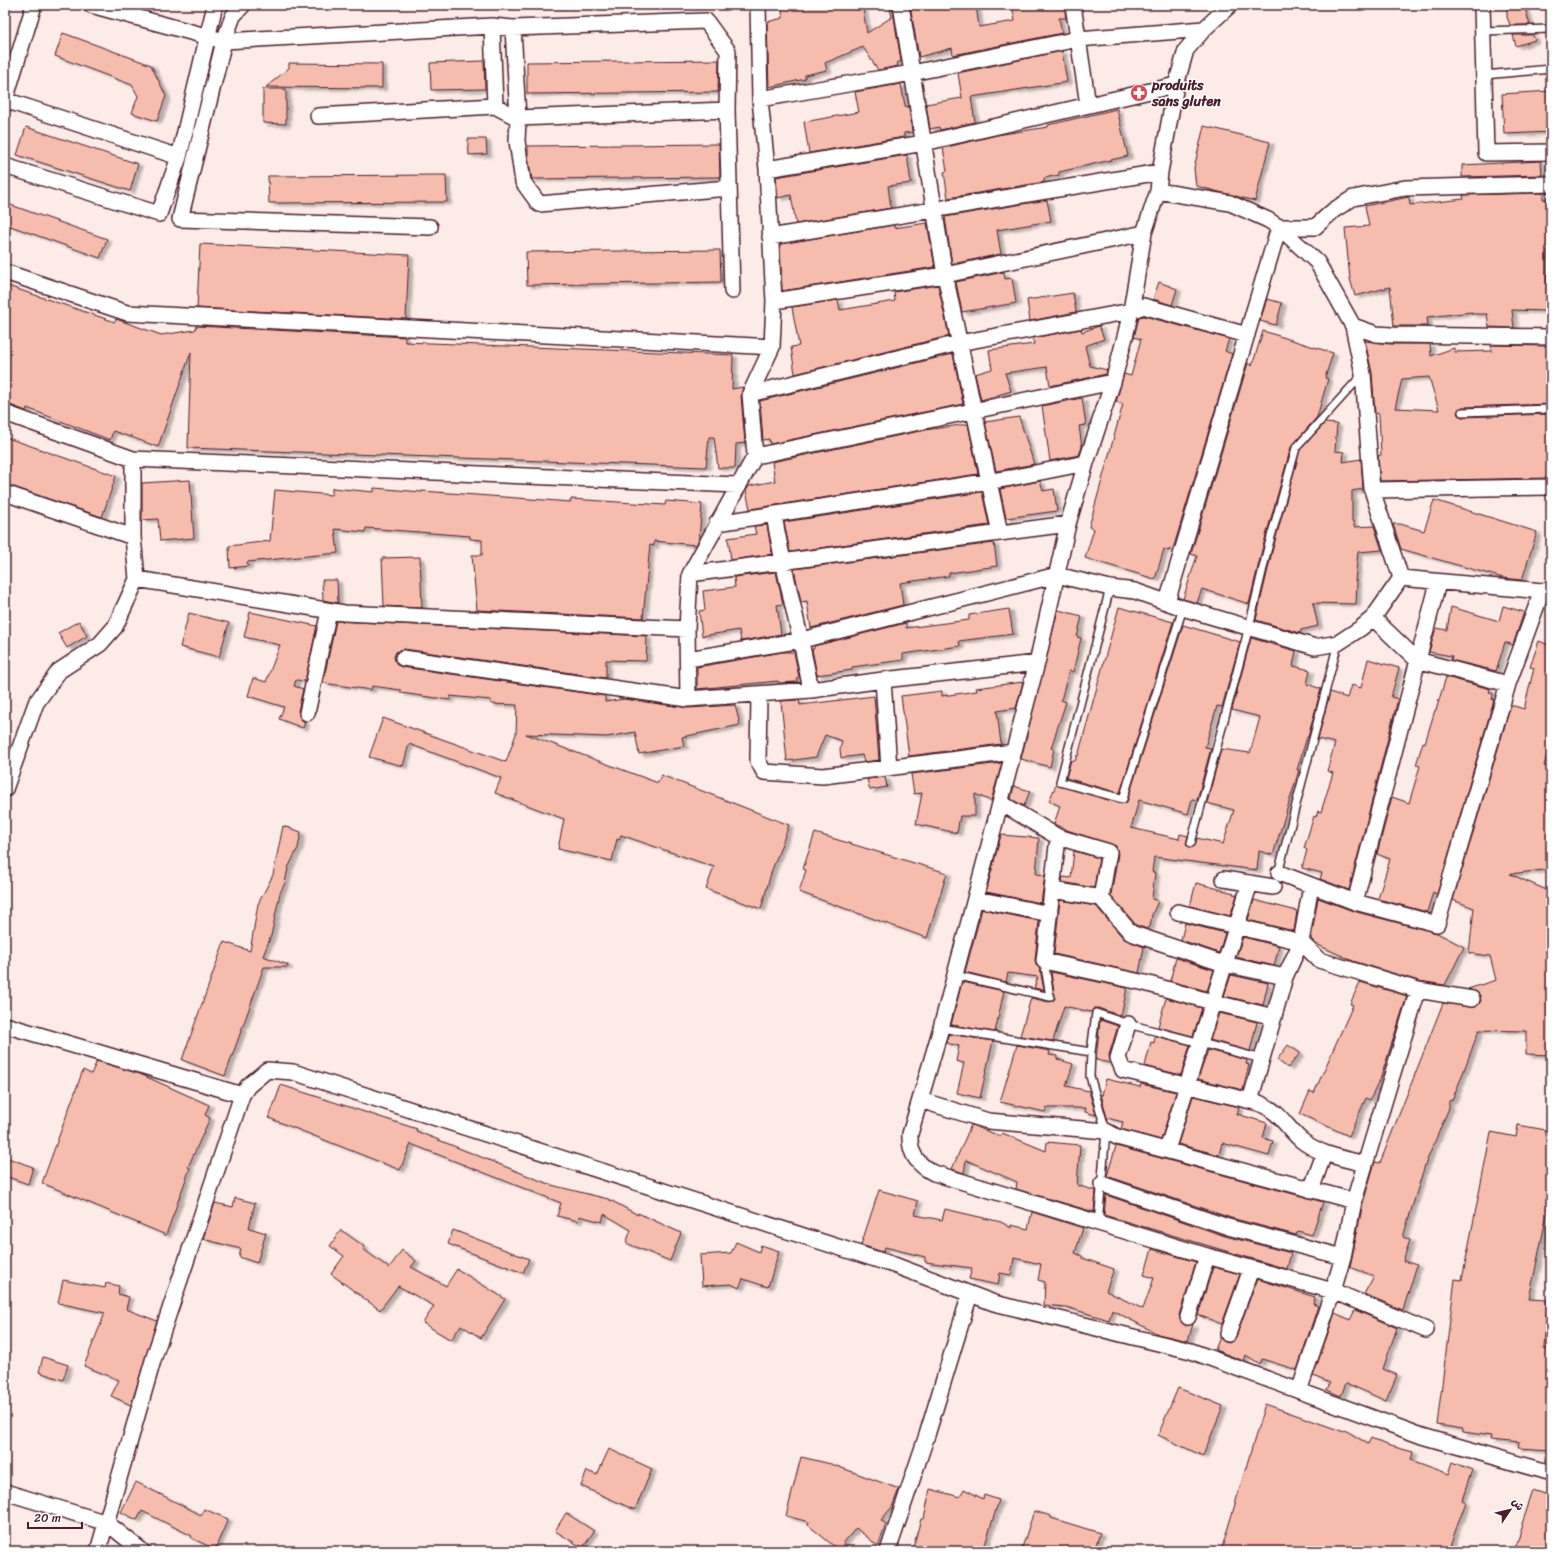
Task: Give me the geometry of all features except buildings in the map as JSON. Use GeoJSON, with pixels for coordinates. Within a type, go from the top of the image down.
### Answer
{"type":"FeatureCollection","features":[{"type":"Feature","properties":{"kind":"street"},"geometry":{"type":"LineString","coordinates":[[34,5],[5,100],[178,157]]}},
{"type":"Feature","properties":{"kind":"street"},"geometry":{"type":"LineString","coordinates":[[91,5],[224,41],[492,26],[513,28],[706,21],[728,50],[727,110],[732,291]]}},
{"type":"Feature","properties":{"kind":"street"},"geometry":{"type":"LineString","coordinates":[[5,166],[159,214],[178,157],[215,5]]}},
{"type":"Feature","properties":{"kind":"street"},"geometry":{"type":"LineString","coordinates":[[688,699],[687,629],[690,574],[737,485],[755,456],[750,394],[772,347],[774,301],[767,169],[760,99],[758,5]]}},
{"type":"Feature","properties":{"kind":"street"},"geometry":{"type":"LineString","coordinates":[[901,5],[945,275],[1000,533]]}},
{"type":"Feature","properties":{"kind":"street"},"geometry":{"type":"LineString","coordinates":[[1073,5],[1088,105]]}},
{"type":"Feature","properties":{"kind":"street"},"geometry":{"type":"LineString","coordinates":[[1230,5],[1204,29],[1186,50],[1176,85],[1160,172],[1158,191],[1144,233],[1131,311],[1113,382],[1086,463],[1068,524],[1037,663],[976,899],[910,1134],[910,1143],[915,1158],[927,1170],[1098,1224],[1251,1269],[1333,1291],[1426,1330]]}},
{"type":"Feature","properties":{"kind":"street"},"geometry":{"type":"LineString","coordinates":[[1482,5],[1486,153],[1551,152]]}},
{"type":"Feature","properties":{"kind":"street"},"geometry":{"type":"LineString","coordinates":[[237,9],[224,41],[180,219],[430,227]]}},
{"type":"Feature","properties":{"kind":"street"},"geometry":{"type":"LineString","coordinates":[[492,26],[495,106]]}},
{"type":"Feature","properties":{"kind":"street"},"geometry":{"type":"LineString","coordinates":[[513,28],[518,118],[517,141],[523,182],[539,204],[729,188]]}},
{"type":"Feature","properties":{"kind":"street"},"geometry":{"type":"LineString","coordinates":[[760,99],[912,73],[1078,40],[1204,29]]}},
{"type":"Feature","properties":{"kind":"street"},"geometry":{"type":"LineString","coordinates":[[767,169],[924,143],[1176,85]]}},
{"type":"Feature","properties":{"kind":"street"},"geometry":{"type":"LineString","coordinates":[[318,116],[495,106],[518,118],[727,110]]}},
{"type":"Feature","properties":{"kind":"street"},"geometry":{"type":"LineString","coordinates":[[770,237],[1160,172]]}},
{"type":"Feature","properties":{"kind":"street"},"geometry":{"type":"LineString","coordinates":[[1280,227],[1315,227],[1334,210],[1353,198],[1405,188],[1551,184]]}},
{"type":"Feature","properties":{"kind":"street"},"geometry":{"type":"LineString","coordinates":[[1158,191],[1230,203],[1280,227],[1317,262],[1353,326],[1363,374],[1372,490],[1401,578]]}},
{"type":"Feature","properties":{"kind":"street"},"geometry":{"type":"LineString","coordinates":[[1167,602],[1280,227]]}},
{"type":"Feature","properties":{"kind":"street"},"geometry":{"type":"LineString","coordinates":[[774,301],[945,275],[1144,233]]}},
{"type":"Feature","properties":{"kind":"street"},"geometry":{"type":"LineString","coordinates":[[5,272],[127,313],[772,347]]}},
{"type":"Feature","properties":{"kind":"street"},"geometry":{"type":"LineString","coordinates":[[750,394],[959,343],[1131,311],[1143,306],[1247,335]]}},
{"type":"Feature","properties":{"kind":"street"},"geometry":{"type":"LineString","coordinates":[[1353,326],[1376,334],[1391,335],[1551,337]]}},
{"type":"Feature","properties":{"kind":"street"},"geometry":{"type":"LineString","coordinates":[[755,456],[974,412],[1113,382]]}},
{"type":"Feature","properties":{"kind":"street"},"geometry":{"type":"LineString","coordinates":[[5,413],[133,459],[737,485]]}},
{"type":"Feature","properties":{"kind":"street"},"geometry":{"type":"LineString","coordinates":[[5,789],[36,703],[59,671],[100,644],[115,627],[137,579],[133,538],[133,459]]}},
{"type":"Feature","properties":{"kind":"street"},"geometry":{"type":"LineString","coordinates":[[717,523],[989,481],[1086,463]]}},
{"type":"Feature","properties":{"kind":"street"},"geometry":{"type":"LineString","coordinates":[[1372,490],[1551,487]]}},
{"type":"Feature","properties":{"kind":"street"},"geometry":{"type":"LineString","coordinates":[[5,493],[133,538]]}},
{"type":"Feature","properties":{"kind":"street"},"geometry":{"type":"LineString","coordinates":[[774,515],[782,562],[802,640],[811,690]]}},
{"type":"Feature","properties":{"kind":"street"},"geometry":{"type":"LineString","coordinates":[[690,574],[1068,524]]}},
{"type":"Feature","properties":{"kind":"street"},"geometry":{"type":"LineString","coordinates":[[688,659],[802,640],[1057,575],[1110,588],[1135,591],[1183,608],[1315,646],[1338,643],[1372,618],[1401,578]]}},
{"type":"Feature","properties":{"kind":"street"},"geometry":{"type":"LineString","coordinates":[[1279,873],[1355,902],[1436,924],[1508,684],[1546,590],[1438,583],[1401,578]]}},
{"type":"Feature","properties":{"kind":"street"},"geometry":{"type":"LineString","coordinates":[[137,579],[344,613],[687,629]]}},
{"type":"Feature","properties":{"kind":"street"},"geometry":{"type":"LineString","coordinates":[[1355,902],[1438,583]]}},
{"type":"Feature","properties":{"kind":"street"},"geometry":{"type":"LineString","coordinates":[[307,713],[329,611]]}},
{"type":"Feature","properties":{"kind":"street"},"geometry":{"type":"LineString","coordinates":[[1372,618],[1417,660],[1508,684]]}},
{"type":"Feature","properties":{"kind":"street"},"geometry":{"type":"LineString","coordinates":[[403,658],[688,699],[811,690],[883,680],[1037,663]]}},
{"type":"Feature","properties":{"kind":"street"},"geometry":{"type":"LineString","coordinates":[[883,680],[890,768]]}},
{"type":"Feature","properties":{"kind":"street"},"geometry":{"type":"LineString","coordinates":[[759,695],[758,761],[764,772],[824,776],[1013,752]]}},
{"type":"Feature","properties":{"kind":"street"},"geometry":{"type":"LineString","coordinates":[[1001,803],[1058,837],[1109,852],[1101,898]]}},
{"type":"Feature","properties":{"kind":"street"},"geometry":{"type":"LineString","coordinates":[[1058,837],[1044,961],[1146,983],[1212,1002],[1274,1017]]}},
{"type":"Feature","properties":{"kind":"street"},"geometry":{"type":"LineString","coordinates":[[1224,879],[1273,887]]}},
{"type":"Feature","properties":{"kind":"street"},"geometry":{"type":"LineString","coordinates":[[1167,1150],[1185,1086],[1250,883]]}},
{"type":"Feature","properties":{"kind":"street"},"geometry":{"type":"LineString","coordinates":[[1250,1101],[1285,977],[1301,942],[1311,886]]}},
{"type":"Feature","properties":{"kind":"street"},"geometry":{"type":"LineString","coordinates":[[1053,890],[1101,898],[1131,933],[1224,964],[1285,977]]}},
{"type":"Feature","properties":{"kind":"street"},"geometry":{"type":"LineString","coordinates":[[976,899],[1050,914]]}},
{"type":"Feature","properties":{"kind":"street"},"geometry":{"type":"LineString","coordinates":[[1178,912],[1236,928],[1301,942],[1319,960],[1418,990],[1472,998]]}},
{"type":"Feature","properties":{"kind":"street"},"geometry":{"type":"LineString","coordinates":[[1299,1391],[1333,1291],[1343,1256],[1354,1202],[1418,990]]}},
{"type":"Feature","properties":{"kind":"street"},"geometry":{"type":"LineString","coordinates":[[1128,1024],[1118,1058],[1124,1070],[1269,1107],[1277,1112],[1300,1139],[1324,1154],[1365,1164]]}},
{"type":"Feature","properties":{"kind":"street"},"geometry":{"type":"LineString","coordinates":[[5,1025],[242,1095]]}},
{"type":"Feature","properties":{"kind":"street"},"geometry":{"type":"LineString","coordinates":[[98,1551],[154,1357],[242,1095],[248,1086],[267,1070],[293,1072],[887,1262],[994,1302],[1191,1351],[1422,1436],[1551,1473]]}},
{"type":"Feature","properties":{"kind":"street"},"geometry":{"type":"LineString","coordinates":[[920,1100],[988,1121],[1106,1131],[1117,1137],[1354,1202]]}},
{"type":"Feature","properties":{"kind":"street"},"geometry":{"type":"LineString","coordinates":[[1311,1190],[1324,1154]]}},
{"type":"Feature","properties":{"kind":"street"},"geometry":{"type":"LineString","coordinates":[[1102,1184],[1228,1227],[1343,1256]]}},
{"type":"Feature","properties":{"kind":"street"},"geometry":{"type":"LineString","coordinates":[[1188,1317],[1207,1256]]}},
{"type":"Feature","properties":{"kind":"street"},"geometry":{"type":"LineString","coordinates":[[1228,1334],[1251,1269]]}},
{"type":"Feature","properties":{"kind":"street"},"geometry":{"type":"LineString","coordinates":[[888,1551],[928,1436],[970,1294]]}},
{"type":"Feature","properties":{"kind":"street"},"geometry":{"type":"LineString","coordinates":[[5,1492],[107,1523],[142,1551]]}},
{"type":"Feature","properties":{"kind":"lane"},"geometry":{"type":"LineString","coordinates":[[1483,31],[1551,29]]}},
{"type":"Feature","properties":{"kind":"lane"},"geometry":{"type":"LineString","coordinates":[[1484,75],[1551,69]]}},
{"type":"Feature","properties":{"kind":"lane"},"geometry":{"type":"LineString","coordinates":[[1191,843],[1249,627],[1267,551],[1296,448],[1363,374]]}},
{"type":"Feature","properties":{"kind":"lane"},"geometry":{"type":"LineString","coordinates":[[1462,412],[1551,409]]}},
{"type":"Feature","properties":{"kind":"lane"},"geometry":{"type":"LineString","coordinates":[[1110,588],[1060,782],[1123,799],[1183,608]]}},
{"type":"Feature","properties":{"kind":"lane"},"geometry":{"type":"LineString","coordinates":[[1273,887],[1279,873],[1338,643]]}},
{"type":"Feature","properties":{"kind":"lane"},"geometry":{"type":"LineString","coordinates":[[955,975],[1050,997],[1044,961]]}},
{"type":"Feature","properties":{"kind":"lane"},"geometry":{"type":"LineString","coordinates":[[1098,1224],[1106,1131],[1090,1076],[1091,1052],[1096,1013],[1128,1024],[1262,1059]]}},
{"type":"Feature","properties":{"kind":"lane"},"geometry":{"type":"LineString","coordinates":[[941,1028],[1091,1052]]}},
{"type":"Feature","properties":{"kind":"place","name":"produits sans gluten"},"geometry":{"type":"Point","coordinates":[1139,93]}}]}
